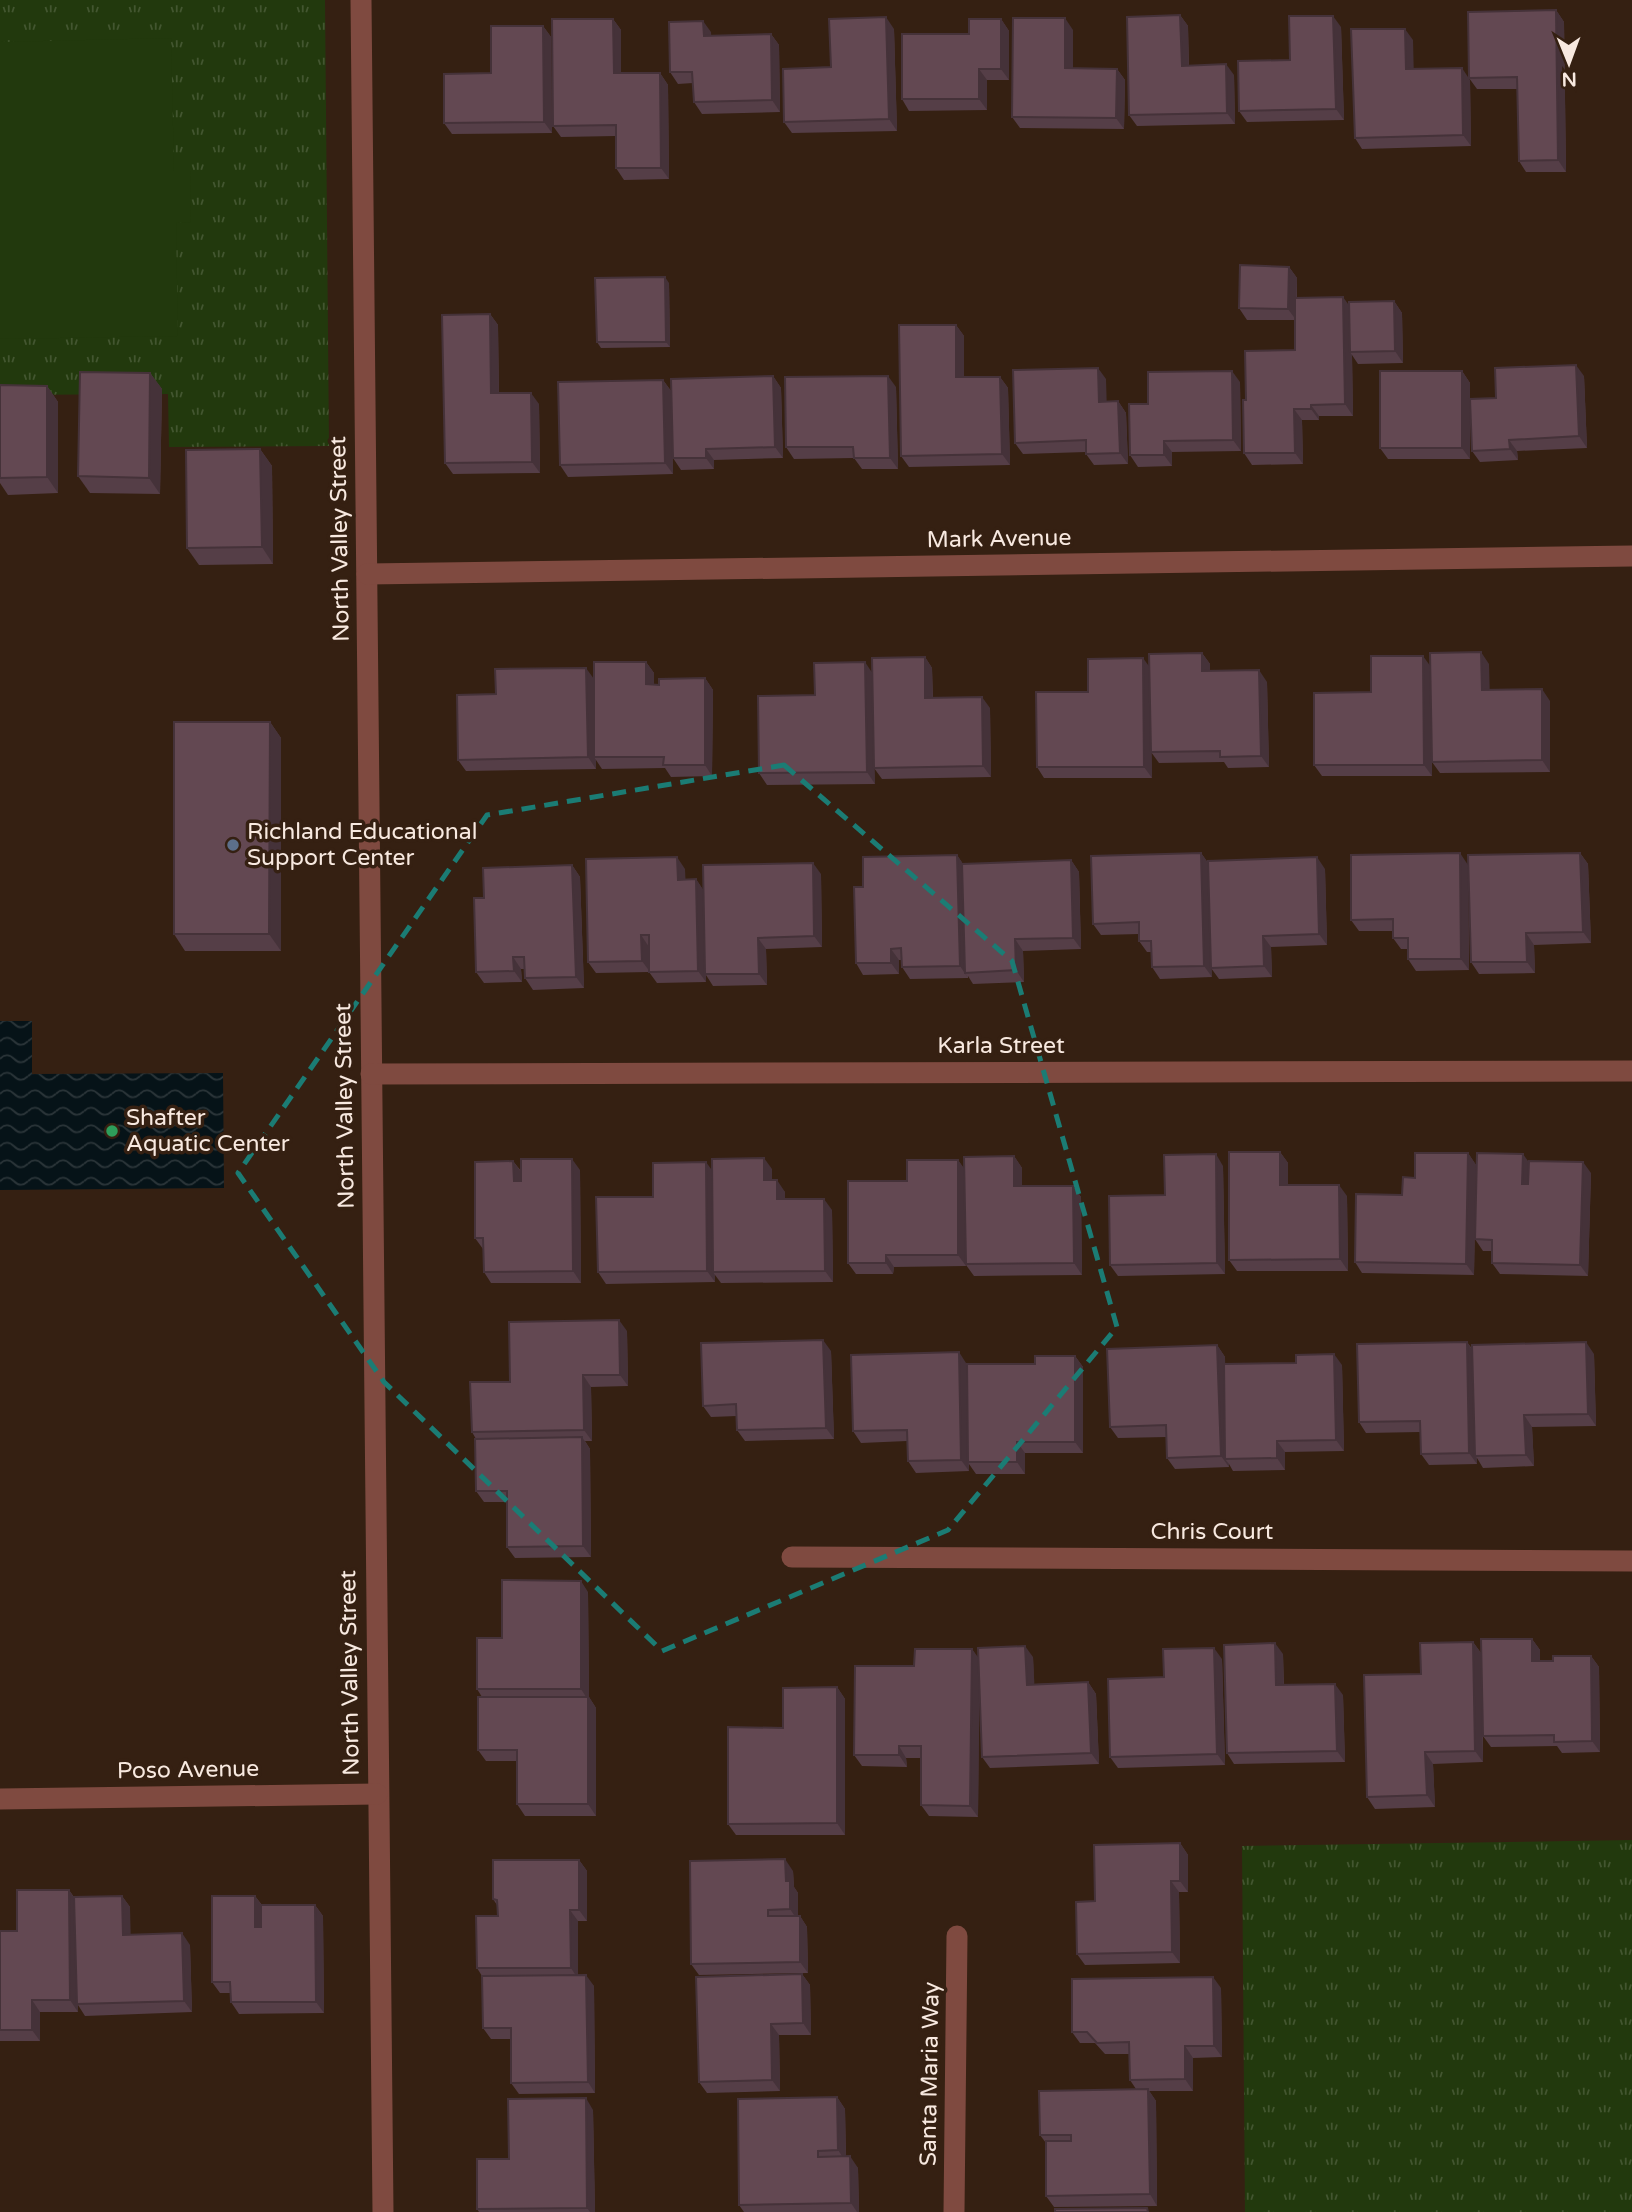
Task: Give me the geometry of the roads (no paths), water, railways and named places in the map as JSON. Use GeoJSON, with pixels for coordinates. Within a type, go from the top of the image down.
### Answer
{"type":"FeatureCollection","features":[{"type":"Feature","properties":{"kind":"street","name":"North Valley Street"},"geometry":{"type":"LineString","coordinates":[[361,0],[383,2212]]}},
{"type":"Feature","properties":{"kind":"street","name":"Mark Avenue"},"geometry":{"type":"LineString","coordinates":[[367,574],[1632,556]]}},
{"type":"Feature","properties":{"kind":"street","name":"Karla Street"},"geometry":{"type":"LineString","coordinates":[[371,1074],[1632,1071]]}},
{"type":"Feature","properties":{"kind":"street","name":"Chris Court"},"geometry":{"type":"LineString","coordinates":[[792,1557],[1632,1561]]}},
{"type":"Feature","properties":{"kind":"street","name":"Poso Avenue"},"geometry":{"type":"LineString","coordinates":[[0,1799],[377,1794]]}},
{"type":"Feature","properties":{"kind":"street","name":"Santa Maria Way"},"geometry":{"type":"LineString","coordinates":[[954,2212],[957,1936]]}},
{"type":"Feature","properties":{"kind":"water","name":"Shafter Aquatic Center"},"geometry":{"type":"Polygon","coordinates":[[[0,1021],[32,1021],[32,1074],[223,1073],[224,1188],[0,1190],[0,1021]]]}},
{"type":"Feature","properties":{"kind":"place","name":"Richland Educational Support Center"},"geometry":{"type":"Point","coordinates":[233,845]}},
{"type":"Feature","properties":{"kind":"place","name":"Shafter Aquatic Center"},"geometry":{"type":"Point","coordinates":[112,1131]}}]}
